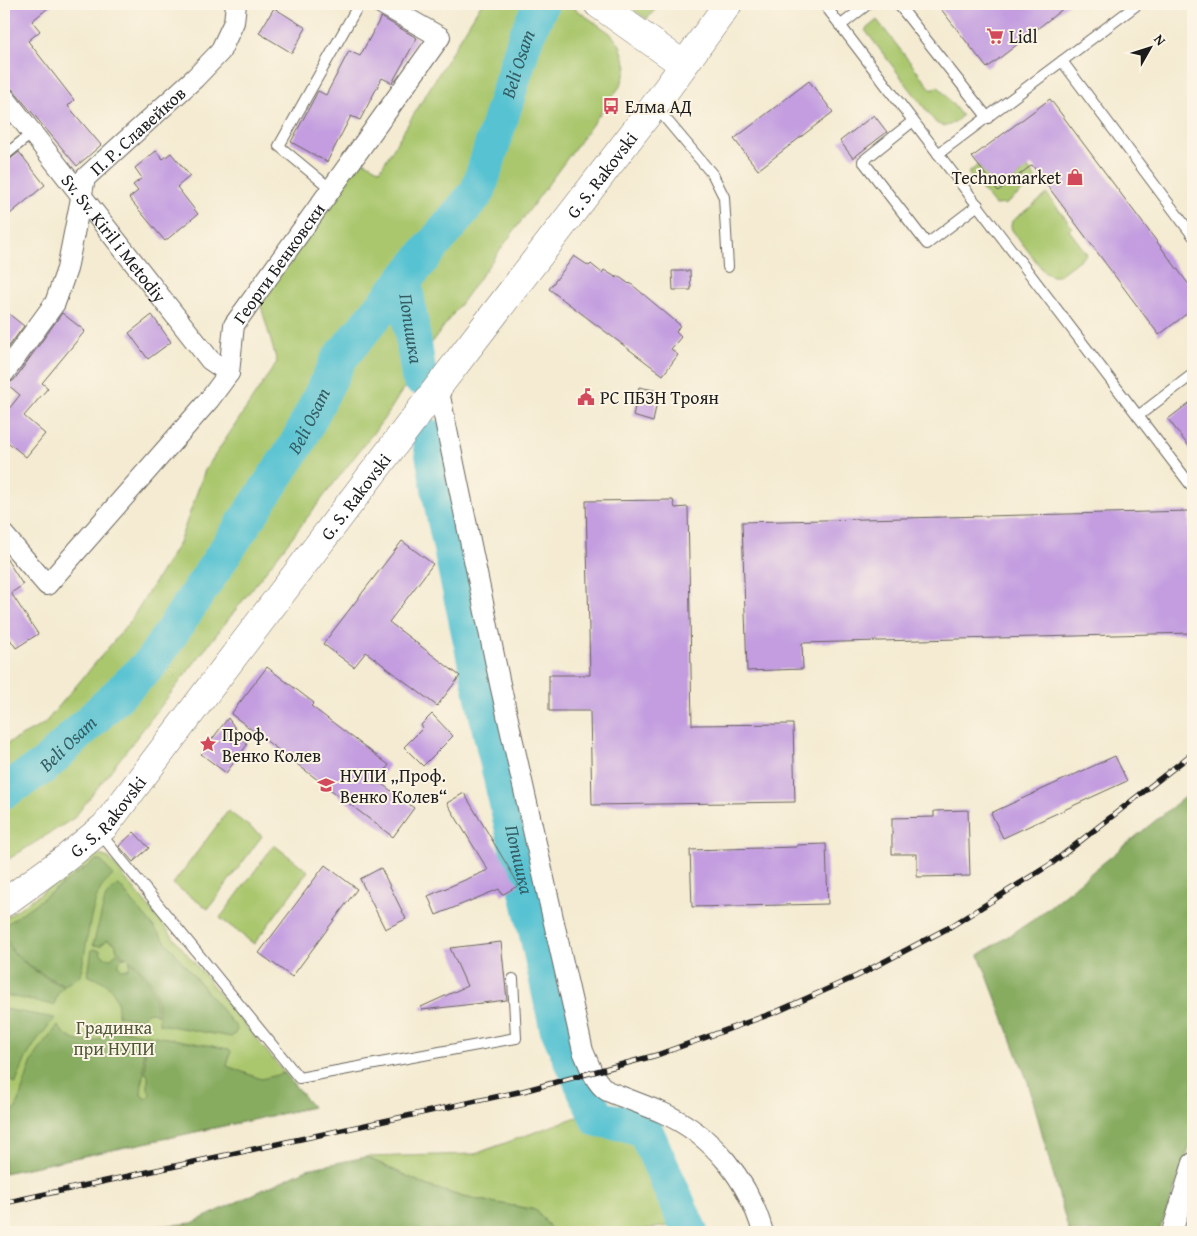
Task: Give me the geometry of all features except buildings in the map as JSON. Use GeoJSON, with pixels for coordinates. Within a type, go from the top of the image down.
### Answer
{"type":"FeatureCollection","features":[{"type":"Feature","properties":{"kind":"street","name":"П. Р. Славейков"},"geometry":{"type":"LineString","coordinates":[[4,373],[55,302],[67,269],[85,178],[195,78],[220,52],[234,22],[236,4]]}},
{"type":"Feature","properties":{"kind":"street","name":"Георги Бенковски"},"geometry":{"type":"LineString","coordinates":[[229,373],[234,324],[440,37],[382,4]]}},
{"type":"Feature","properties":{"kind":"street"},"geometry":{"type":"LineString","coordinates":[[598,4],[684,65]]}},
{"type":"Feature","properties":{"kind":"street","name":"G. S. Rakovski"},"geometry":{"type":"LineString","coordinates":[[4,903],[66,858],[105,826],[655,105],[728,4]]}},
{"type":"Feature","properties":{"kind":"street","name":"Sv. Sv. Kiril i Metodiy"},"geometry":{"type":"LineString","coordinates":[[4,97],[210,360],[229,373]]}},
{"type":"Feature","properties":{"kind":"street"},"geometry":{"type":"LineString","coordinates":[[4,535],[47,585],[203,407],[229,373]]}},
{"type":"Feature","properties":{"kind":"street"},"geometry":{"type":"LineString","coordinates":[[438,387],[500,684],[583,1051],[592,1074],[606,1090],[664,1114],[694,1130],[710,1143],[736,1173],[755,1208],[763,1232]]}},
{"type":"Feature","properties":{"kind":"street"},"geometry":{"type":"LineString","coordinates":[[1172,1232],[1193,1163]]}},
{"type":"Feature","properties":{"kind":"lane"},"geometry":{"type":"LineString","coordinates":[[331,189],[279,146],[359,4]]}},
{"type":"Feature","properties":{"kind":"lane"},"geometry":{"type":"LineString","coordinates":[[824,4],[1193,488]]}},
{"type":"Feature","properties":{"kind":"lane"},"geometry":{"type":"LineString","coordinates":[[840,26],[868,4]]}},
{"type":"Feature","properties":{"kind":"lane"},"geometry":{"type":"LineString","coordinates":[[898,4],[988,118]]}},
{"type":"Feature","properties":{"kind":"lane"},"geometry":{"type":"LineString","coordinates":[[938,154],[1138,4]]}},
{"type":"Feature","properties":{"kind":"lane"},"geometry":{"type":"LineString","coordinates":[[1062,61],[1193,236]]}},
{"type":"Feature","properties":{"kind":"lane"},"geometry":{"type":"LineString","coordinates":[[655,105],[714,175],[724,197],[728,267]]}},
{"type":"Feature","properties":{"kind":"lane"},"geometry":{"type":"LineString","coordinates":[[914,121],[863,161],[927,244],[978,205]]}},
{"type":"Feature","properties":{"kind":"lane"},"geometry":{"type":"LineString","coordinates":[[4,156],[32,133]]}},
{"type":"Feature","properties":{"kind":"lane"},"geometry":{"type":"LineString","coordinates":[[1138,416],[1193,374]]}},
{"type":"Feature","properties":{"kind":"lane"},"geometry":{"type":"LineString","coordinates":[[99,831],[299,1078],[516,1038],[513,979]]}},
{"type":"Feature","properties":{"kind":"green space"},"geometry":{"type":"Polygon","coordinates":[[[481,4],[568,4],[610,33],[620,45],[627,67],[621,85],[431,344],[387,415],[74,818],[4,862],[4,745],[44,724],[129,623],[179,543],[205,470],[277,362],[257,292],[356,157],[380,170],[481,4]]]}},
{"type":"Feature","properties":{"kind":"green space"},"geometry":{"type":"Polygon","coordinates":[[[625,4],[660,4],[647,19],[625,4]]]}},
{"type":"Feature","properties":{"kind":"green space"},"geometry":{"type":"Polygon","coordinates":[[[877,20],[932,90],[938,86],[962,116],[947,126],[936,123],[865,30],[877,20]]]}},
{"type":"Feature","properties":{"kind":"green space"},"geometry":{"type":"Polygon","coordinates":[[[1004,137],[1037,180],[1006,204],[995,205],[968,173],[978,165],[999,191],[1022,173],[1004,137]]]}},
{"type":"Feature","properties":{"kind":"green space"},"geometry":{"type":"Polygon","coordinates":[[[1047,194],[1072,227],[1069,230],[1087,254],[1058,276],[1045,273],[1012,230],[1011,226],[1012,221],[1047,194]]]}},
{"type":"Feature","properties":{"kind":"green space"},"geometry":{"type":"Polygon","coordinates":[[[432,431],[439,434],[579,1038],[555,1041],[433,517],[424,439],[428,432],[432,431]]]}},
{"type":"Feature","properties":{"kind":"green space"},"geometry":{"type":"Polygon","coordinates":[[[1193,790],[1193,1138],[1159,1232],[1069,1232],[1028,1082],[979,955],[1033,920],[1193,790]]]}},
{"type":"Feature","properties":{"kind":"green space"},"geometry":{"type":"Polygon","coordinates":[[[228,811],[262,836],[208,909],[173,884],[228,811]]]}},
{"type":"Feature","properties":{"kind":"green space"},"geometry":{"type":"Polygon","coordinates":[[[274,845],[308,871],[254,944],[220,918],[274,845]]]}},
{"type":"Feature","properties":{"kind":"green space","name":"Градинка при НУПИ"},"geometry":{"type":"Polygon","coordinates":[[[99,855],[109,858],[312,1107],[4,1173],[4,919],[94,856],[99,855]]]}},
{"type":"Feature","properties":{"kind":"green space"},"geometry":{"type":"Polygon","coordinates":[[[96,860],[101,861],[113,875],[101,888],[96,900],[90,921],[80,976],[65,985],[23,961],[4,938],[4,926],[96,860]]]}},
{"type":"Feature","properties":{"kind":"green space"},"geometry":{"type":"Polygon","coordinates":[[[117,885],[120,886],[236,1027],[237,1030],[234,1035],[231,1037],[159,1024],[159,1012],[154,990],[143,972],[136,964],[117,951],[115,943],[107,940],[100,946],[93,945],[106,896],[117,885]]]}},
{"type":"Feature","properties":{"kind":"green space"},"geometry":{"type":"Polygon","coordinates":[[[5,946],[33,969],[64,986],[57,995],[54,1005],[4,995],[5,946]]]}},
{"type":"Feature","properties":{"kind":"green space"},"geometry":{"type":"Polygon","coordinates":[[[92,949],[100,950],[102,955],[107,958],[111,958],[116,953],[126,958],[121,959],[119,962],[121,969],[128,969],[130,965],[129,960],[141,972],[152,991],[157,1015],[152,1012],[148,1013],[144,1015],[142,1020],[118,1016],[118,1005],[115,995],[109,986],[88,975],[92,949]]]}},
{"type":"Feature","properties":{"kind":"green space"},"geometry":{"type":"Polygon","coordinates":[[[4,1009],[55,1018],[37,1040],[26,1058],[15,1085],[4,1071],[4,1009]]]}},
{"type":"Feature","properties":{"kind":"green space"},"geometry":{"type":"Polygon","coordinates":[[[58,1026],[70,1038],[85,1042],[100,1039],[113,1028],[143,1034],[144,1074],[141,1094],[146,1099],[150,1093],[148,1090],[148,1075],[146,1074],[144,1034],[229,1049],[231,1051],[227,1066],[261,1079],[285,1073],[312,1107],[4,1173],[4,1127],[17,1106],[32,1061],[58,1026]]]}},
{"type":"Feature","properties":{"kind":"green space"},"geometry":{"type":"Polygon","coordinates":[[[607,1106],[621,1124],[649,1148],[678,1225],[639,1230],[637,1232],[554,1232],[536,1210],[463,1197],[428,1186],[366,1157],[475,1154],[607,1106]]]}},
{"type":"Feature","properties":{"kind":"green space"},"geometry":{"type":"Polygon","coordinates":[[[366,1157],[428,1186],[463,1197],[536,1210],[554,1232],[98,1232],[192,1223],[307,1169],[366,1157]]]}},
{"type":"Feature","properties":{"kind":"waterway","name":"Beli Osam"},"geometry":{"type":"LineString","coordinates":[[4,791],[44,766],[151,663],[297,444],[339,359],[478,191],[525,39],[541,4]]}},
{"type":"Feature","properties":{"kind":"waterway","name":"Попишка"},"geometry":{"type":"LineString","coordinates":[[404,280],[419,377]]}},
{"type":"Feature","properties":{"kind":"waterway","name":"Попишка"},"geometry":{"type":"LineString","coordinates":[[430,437],[444,516],[490,730],[557,1027],[598,1119],[628,1124],[645,1130],[690,1232]]}},
{"type":"Feature","properties":{"kind":"railway"},"geometry":{"type":"LineString","coordinates":[[4,1203],[523,1091],[657,1055],[776,1012],[857,976],[950,927],[1051,864],[1193,753]]}},
{"type":"Feature","properties":{"kind":"place","name":"Lidl"},"geometry":{"type":"Point","coordinates":[995,36]}},
{"type":"Feature","properties":{"kind":"place","name":"Елма АД"},"geometry":{"type":"Point","coordinates":[611,106]}},
{"type":"Feature","properties":{"kind":"place","name":"Technomarket"},"geometry":{"type":"Point","coordinates":[1075,177]}},
{"type":"Feature","properties":{"kind":"place","name":"РС ПБЗН Троян"},"geometry":{"type":"Point","coordinates":[586,397]}},
{"type":"Feature","properties":{"kind":"place","name":"Проф. Венко Колев"},"geometry":{"type":"Point","coordinates":[208,744]}},
{"type":"Feature","properties":{"kind":"place","name":"НУПИ „Проф. Венко Колев“"},"geometry":{"type":"Point","coordinates":[326,785]}}]}
